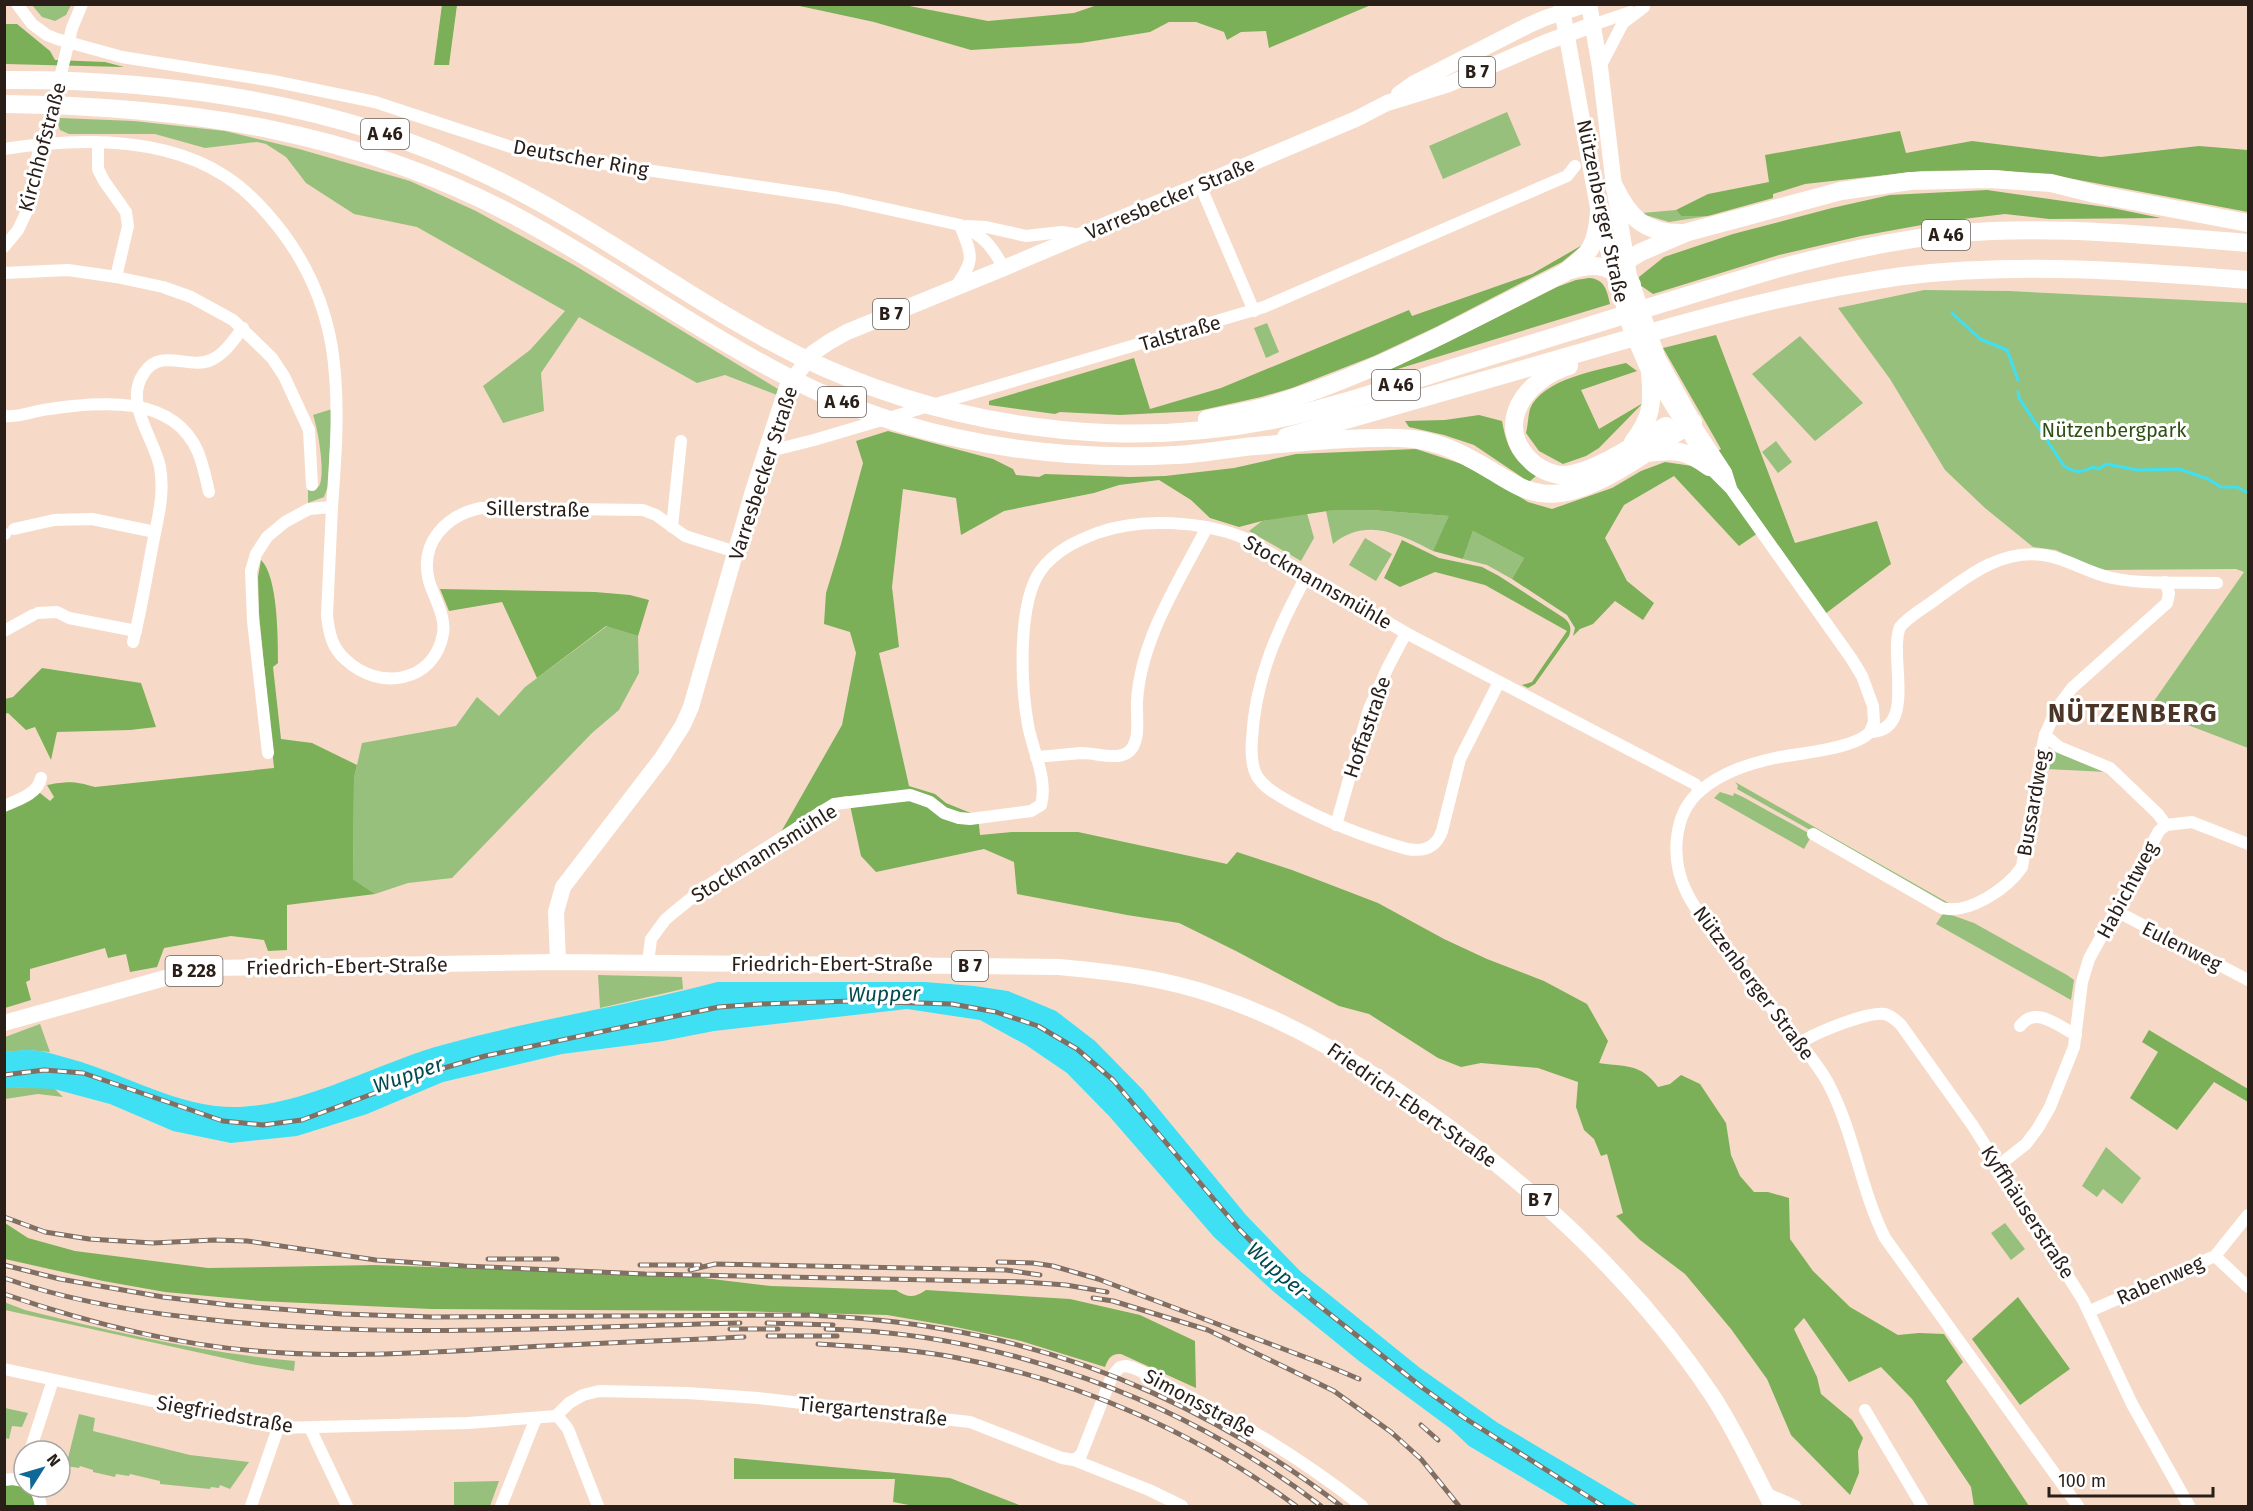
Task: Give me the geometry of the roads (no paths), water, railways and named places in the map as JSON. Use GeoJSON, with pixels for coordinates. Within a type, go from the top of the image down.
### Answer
{"type":"FeatureCollection","features":[{"type":"Feature","properties":{"kind":"highway","name":"A 46"},"geometry":{"type":"LineString","coordinates":[[4,80],[100,82],[195,91],[276,105],[382,133],[446,156],[532,197],[797,355],[862,384],[943,410],[986,419],[1071,430],[1151,433],[1238,426],[1275,419],[1350,400],[1652,306],[1832,254],[1939,235],[2040,230],[2248,243]]}},
{"type":"Feature","properties":{"kind":"highway","name":"A 46"},"geometry":{"type":"LineString","coordinates":[[4,104],[134,109],[214,118],[273,129],[357,150],[411,168],[454,186],[521,219],[712,335],[785,376],[851,406],[931,432],[982,443],[1035,452],[1109,458],[1179,455],[1252,446],[1660,334],[1714,324],[1738,310],[1821,290],[1903,276],[1997,269],[2145,272],[2248,280]]}},
{"type":"Feature","properties":{"kind":"highway"},"geometry":{"type":"LineString","coordinates":[[1071,430],[1098,425],[1147,427],[1199,421],[1274,405],[1374,366],[1564,273],[1590,265],[1621,275],[1641,252],[1688,232],[1841,191],[1910,181],[1989,179],[2051,183],[2095,194],[2248,223]]}},
{"type":"Feature","properties":{"kind":"highway"},"geometry":{"type":"LineString","coordinates":[[1614,186],[1623,205],[1640,222],[1664,233],[1688,232]]}},
{"type":"Feature","properties":{"kind":"highway"},"geometry":{"type":"LineString","coordinates":[[1564,273],[1579,262],[1592,246],[1597,237],[1599,213]]}},
{"type":"Feature","properties":{"kind":"highway"},"geometry":{"type":"LineString","coordinates":[[1627,344],[1548,374],[1524,395],[1515,415],[1514,429],[1522,450],[1540,469],[1564,475],[1581,472],[1636,450],[1682,451],[1694,456],[1709,467]]}},
{"type":"Feature","properties":{"kind":"highway"},"geometry":{"type":"LineString","coordinates":[[1636,450],[1641,432],[1650,415],[1652,392],[1650,373]]}},
{"type":"Feature","properties":{"kind":"highway"},"geometry":{"type":"LineString","coordinates":[[1252,446],[1363,439],[1420,439],[1460,451],[1519,487],[1544,494],[1558,494],[1594,483],[1636,450],[1685,420]]}},
{"type":"Feature","properties":{"kind":"main road"},"geometry":{"type":"LineString","coordinates":[[1527,26],[1538,4]]}},
{"type":"Feature","properties":{"kind":"main road","name":"B 7"},"geometry":{"type":"LineString","coordinates":[[1562,9],[1588,4]]}},
{"type":"Feature","properties":{"kind":"main road","name":"Nützenberger Straße"},"geometry":{"type":"LineString","coordinates":[[1588,4],[1600,67],[1614,186],[1621,275],[1630,326],[1650,373]]}},
{"type":"Feature","properties":{"kind":"main road","name":"Varresbecker Straße"},"geometry":{"type":"LineString","coordinates":[[1387,103],[1413,84],[1562,9]]}},
{"type":"Feature","properties":{"kind":"main road","name":"Nützenberger Straße"},"geometry":{"type":"LineString","coordinates":[[1562,9],[1599,213],[1621,275],[1685,420]]}},
{"type":"Feature","properties":{"kind":"main road","name":"B 7"},"geometry":{"type":"LineString","coordinates":[[1566,34],[1592,25]]}},
{"type":"Feature","properties":{"kind":"main road","name":"Varresbecker Straße"},"geometry":{"type":"LineString","coordinates":[[558,962],[556,912],[563,887],[662,758],[683,725],[691,706],[787,387],[813,353],[847,332],[1200,185],[1387,103],[1449,84],[1566,34]]}},
{"type":"Feature","properties":{"kind":"main road","name":"Friedrich-Ebert-Straße"},"geometry":{"type":"LineString","coordinates":[[4,1023],[173,976],[216,968],[558,962],[1059,967],[1152,978],[1214,995],[1291,1027],[1368,1070],[1448,1126],[1526,1187],[1633,1293],[1675,1344],[1713,1396],[1739,1440],[1769,1500]]}},
{"type":"Feature","properties":{"kind":"street","name":"Deutscher Ring"},"geometry":{"type":"LineString","coordinates":[[17,4],[25,17],[47,35],[122,57],[273,81],[375,102],[519,150],[837,198],[960,225],[978,234],[993,250],[1004,268]]}},
{"type":"Feature","properties":{"kind":"street","name":"Kirchhofstraße"},"geometry":{"type":"LineString","coordinates":[[4,247],[18,230],[26,213],[40,144],[49,123],[68,42],[82,4]]}},
{"type":"Feature","properties":{"kind":"street"},"geometry":{"type":"LineString","coordinates":[[1592,25],[1648,6]]}},
{"type":"Feature","properties":{"kind":"street"},"geometry":{"type":"LineString","coordinates":[[1600,67],[1623,23],[1648,6]]}},
{"type":"Feature","properties":{"kind":"street"},"geometry":{"type":"LineString","coordinates":[[98,142],[98,169],[104,182],[126,212],[128,226],[116,276]]}},
{"type":"Feature","properties":{"kind":"street","name":"Sillerstraße"},"geometry":{"type":"LineString","coordinates":[[4,149],[40,144],[98,142],[124,144],[176,154],[225,176],[250,196],[297,251],[321,303],[332,349],[337,444],[327,615],[330,638],[338,654],[351,665],[368,674],[389,679],[416,673],[427,666],[438,651],[443,633],[443,618],[429,580],[427,563],[430,549],[446,523],[466,511],[481,508],[643,510],[656,515],[685,536],[736,552]]}},
{"type":"Feature","properties":{"kind":"street","name":"Talstraße"},"geometry":{"type":"LineString","coordinates":[[766,452],[1254,311],[1567,176],[1575,166]]}},
{"type":"Feature","properties":{"kind":"street"},"geometry":{"type":"LineString","coordinates":[[1200,185],[1254,311]]}},
{"type":"Feature","properties":{"kind":"street"},"geometry":{"type":"LineString","coordinates":[[954,289],[970,262],[970,250],[960,225],[986,227],[1026,236],[1062,232],[1082,235]]}},
{"type":"Feature","properties":{"kind":"street"},"geometry":{"type":"LineString","coordinates":[[4,273],[69,270],[116,276],[163,287],[191,297],[219,311],[243,328],[278,367],[309,430],[312,485]]}},
{"type":"Feature","properties":{"kind":"street"},"geometry":{"type":"LineString","coordinates":[[4,631],[36,614],[57,612],[69,618],[135,636],[162,500],[162,482],[154,446],[140,417],[137,395],[139,383],[150,366],[168,359],[202,363],[213,359],[223,352],[243,328]]}},
{"type":"Feature","properties":{"kind":"street","name":"Nützenberger Straße"},"geometry":{"type":"LineString","coordinates":[[1650,373],[1726,472],[1731,489]]}},
{"type":"Feature","properties":{"kind":"street"},"geometry":{"type":"LineString","coordinates":[[4,416],[12,417],[43,409],[102,403],[139,407],[162,413],[182,427],[197,451],[209,492]]}},
{"type":"Feature","properties":{"kind":"street","name":"Nützenberger Straße"},"geometry":{"type":"LineString","coordinates":[[1685,420],[1709,467],[1731,489],[1851,658],[1862,676],[1874,715],[1870,732],[1858,741],[1738,768],[1700,791],[1685,812],[1678,836],[1676,849],[1678,872],[1694,908],[1800,1043],[1832,1090],[1851,1137],[1875,1218],[1885,1238],[2078,1506]]}},
{"type":"Feature","properties":{"kind":"street"},"geometry":{"type":"LineString","coordinates":[[672,528],[681,441]]}},
{"type":"Feature","properties":{"kind":"street"},"geometry":{"type":"LineString","coordinates":[[268,753],[253,621],[251,571],[256,554],[267,537],[285,522],[309,509],[332,507]]}},
{"type":"Feature","properties":{"kind":"street"},"geometry":{"type":"LineString","coordinates":[[8,532],[54,520],[92,519],[154,532]]}},
{"type":"Feature","properties":{"kind":"street","name":"Stockmannsmühle"},"geometry":{"type":"LineString","coordinates":[[648,963],[651,939],[665,920],[704,888],[834,804],[910,795],[930,802],[944,813],[959,818],[984,818],[1030,811],[1041,805],[1044,794],[1027,714],[1023,656],[1026,611],[1030,592],[1040,571],[1067,546],[1103,531],[1126,525],[1151,523],[1206,527],[1227,531],[1245,538],[1406,633],[1695,784],[1700,791]]}},
{"type":"Feature","properties":{"kind":"street"},"geometry":{"type":"LineString","coordinates":[[1036,757],[1082,753],[1116,756],[1127,753],[1134,746],[1137,735],[1138,685],[1144,659],[1170,597],[1206,527]]}},
{"type":"Feature","properties":{"kind":"street"},"geometry":{"type":"LineString","coordinates":[[1870,732],[1880,732],[1887,728],[1896,713],[1899,685],[1897,639],[1904,623],[1970,574],[1995,561],[2025,554],[2054,557],[2113,578],[2141,582],[2217,583]]}},
{"type":"Feature","properties":{"kind":"street"},"geometry":{"type":"LineString","coordinates":[[1307,575],[1275,636],[1258,691],[1252,750],[1257,777],[1280,796],[1336,825],[1407,849],[1419,851],[1434,845],[1439,840],[1442,831],[1460,759],[1499,682]]}},
{"type":"Feature","properties":{"kind":"street","name":"Bussardweg"},"geometry":{"type":"LineString","coordinates":[[1813,834],[1942,908],[1952,911],[1960,910],[2002,889],[2014,879],[2022,867],[2045,735],[2057,708],[2072,688],[2167,603],[2169,593],[2165,582]]}},
{"type":"Feature","properties":{"kind":"street","name":"Hoffastraße"},"geometry":{"type":"LineString","coordinates":[[1336,825],[1370,709],[1406,633]]}},
{"type":"Feature","properties":{"kind":"street","name":"Habichtweg"},"geometry":{"type":"LineString","coordinates":[[1998,1166],[2026,1144],[2038,1128],[2074,1047],[2082,982],[2089,959],[2159,831],[2166,825],[2110,768],[2059,747],[2045,735]]}},
{"type":"Feature","properties":{"kind":"street"},"geometry":{"type":"LineString","coordinates":[[4,807],[35,791],[41,778]]}},
{"type":"Feature","properties":{"kind":"street"},"geometry":{"type":"LineString","coordinates":[[2166,825],[2192,822],[2248,844]]}},
{"type":"Feature","properties":{"kind":"street","name":"Eulenweg"},"geometry":{"type":"LineString","coordinates":[[2116,911],[2248,980]]}},
{"type":"Feature","properties":{"kind":"street","name":"Kyffhäuserstraße"},"geometry":{"type":"LineString","coordinates":[[1800,1043],[1830,1028],[1878,1014],[1889,1016],[1910,1036],[1952,1094],[2090,1311],[2132,1404],[2189,1506]]}},
{"type":"Feature","properties":{"kind":"street"},"geometry":{"type":"LineString","coordinates":[[2020,1026],[2025,1019],[2040,1016],[2076,1035]]}},
{"type":"Feature","properties":{"kind":"street","name":"Rabenweg"},"geometry":{"type":"LineString","coordinates":[[2090,1311],[2215,1256],[2248,1215]]}},
{"type":"Feature","properties":{"kind":"street"},"geometry":{"type":"LineString","coordinates":[[2215,1256],[2248,1287]]}},
{"type":"Feature","properties":{"kind":"street","name":"Simonsstraße"},"geometry":{"type":"LineString","coordinates":[[1074,1460],[1081,1455],[1115,1372],[1124,1366],[1131,1366],[1217,1410],[1302,1461],[1362,1506]]}},
{"type":"Feature","properties":{"kind":"street","name":"Siegfriedstraße"},"geometry":{"type":"LineString","coordinates":[[4,1369],[278,1428],[468,1424],[556,1416]]}},
{"type":"Feature","properties":{"kind":"street"},"geometry":{"type":"LineString","coordinates":[[34,1439],[52,1380]]}},
{"type":"Feature","properties":{"kind":"street","name":"Tiergartenstraße"},"geometry":{"type":"LineString","coordinates":[[556,1416],[569,1402],[598,1391],[746,1397],[970,1422],[1062,1458],[1074,1460],[1182,1506]]}},
{"type":"Feature","properties":{"kind":"street"},"geometry":{"type":"LineString","coordinates":[[1865,1410],[1922,1506]]}},
{"type":"Feature","properties":{"kind":"street"},"geometry":{"type":"LineString","coordinates":[[556,1416],[568,1429],[598,1506]]}},
{"type":"Feature","properties":{"kind":"street"},"geometry":{"type":"LineString","coordinates":[[501,1506],[536,1418]]}},
{"type":"Feature","properties":{"kind":"street"},"geometry":{"type":"LineString","coordinates":[[251,1506],[278,1428]]}},
{"type":"Feature","properties":{"kind":"street"},"geometry":{"type":"LineString","coordinates":[[310,1428],[347,1506]]}},
{"type":"Feature","properties":{"kind":"street"},"geometry":{"type":"LineString","coordinates":[[1769,1500],[1795,1506]]}},
{"type":"Feature","properties":{"kind":"water","name":"Wupper"},"geometry":{"type":"Polygon","coordinates":[[[717,982],[925,982],[974,986],[1008,991],[1056,1011],[1095,1041],[1143,1090],[1246,1215],[1300,1271],[1420,1368],[1498,1423],[1638,1506],[1570,1506],[1469,1446],[1451,1429],[1359,1361],[1274,1292],[1214,1237],[1110,1117],[1067,1073],[1026,1045],[980,1020],[907,1009],[714,1031],[663,1041],[562,1054],[443,1082],[367,1114],[297,1136],[231,1143],[173,1131],[110,1104],[54,1089],[5,1087],[5,1052],[33,1050],[55,1054],[92,1066],[154,1090],[196,1103],[240,1107],[265,1104],[314,1092],[411,1055],[470,1037],[717,982]]]}},
{"type":"Feature","properties":{"kind":"waterway"},"geometry":{"type":"LineString","coordinates":[[1952,313],[1980,339],[2007,350],[2018,380]]}},
{"type":"Feature","properties":{"kind":"waterway"},"geometry":{"type":"LineString","coordinates":[[2018,392],[2019,398],[2064,466],[2071,470],[2081,471],[2093,467],[2099,469],[2106,464],[2138,470],[2179,469],[2208,479],[2221,487],[2237,487],[2248,493]]}},
{"type":"Feature","properties":{"kind":"railway"},"geometry":{"type":"LineString","coordinates":[[4,1075],[44,1070],[83,1073],[223,1121],[263,1125],[302,1120],[437,1070],[485,1056],[719,1007],[852,1001],[952,1004],[996,1012],[1038,1026],[1077,1049],[1113,1080],[1239,1229],[1312,1300],[1463,1417],[1603,1506]]}},
{"type":"Feature","properties":{"kind":"railway"},"geometry":{"type":"LineString","coordinates":[[4,1217],[45,1232],[89,1239],[153,1243],[247,1241],[376,1260],[464,1266],[645,1274],[1024,1282],[1066,1285],[1107,1292]]}},
{"type":"Feature","properties":{"kind":"railway"},"geometry":{"type":"LineString","coordinates":[[488,1259],[557,1259]]}},
{"type":"Feature","properties":{"kind":"railway"},"geometry":{"type":"LineString","coordinates":[[998,1262],[1053,1266],[1098,1279],[1359,1379]]}},
{"type":"Feature","properties":{"kind":"railway"},"geometry":{"type":"LineString","coordinates":[[690,1270],[715,1264],[1006,1270],[1040,1275]]}},
{"type":"Feature","properties":{"kind":"railway"},"geometry":{"type":"LineString","coordinates":[[4,1265],[60,1279],[163,1297],[342,1314],[432,1317],[808,1315],[876,1320],[943,1329],[1050,1354],[1103,1372],[1153,1393],[1203,1417],[1250,1444],[1341,1506]]}},
{"type":"Feature","properties":{"kind":"railway"},"geometry":{"type":"LineString","coordinates":[[640,1265],[700,1265]]}},
{"type":"Feature","properties":{"kind":"railway"},"geometry":{"type":"LineString","coordinates":[[4,1278],[51,1293],[123,1308],[263,1325],[331,1329],[468,1330],[740,1323]]}},
{"type":"Feature","properties":{"kind":"railway"},"geometry":{"type":"LineString","coordinates":[[4,1294],[66,1314],[160,1337],[224,1348],[285,1353],[403,1353],[744,1337]]}},
{"type":"Feature","properties":{"kind":"railway"},"geometry":{"type":"LineString","coordinates":[[1093,1298],[1113,1301],[1208,1330],[1334,1391],[1391,1432],[1421,1459],[1459,1506]]}},
{"type":"Feature","properties":{"kind":"railway"},"geometry":{"type":"LineString","coordinates":[[767,1323],[833,1325]]}},
{"type":"Feature","properties":{"kind":"railway"},"geometry":{"type":"LineString","coordinates":[[730,1329],[778,1329]]}},
{"type":"Feature","properties":{"kind":"railway"},"geometry":{"type":"LineString","coordinates":[[826,1329],[892,1333],[958,1343],[1023,1359],[1087,1379],[1149,1404],[1210,1434],[1267,1468],[1321,1506]]}},
{"type":"Feature","properties":{"kind":"railway"},"geometry":{"type":"LineString","coordinates":[[768,1336],[837,1336]]}},
{"type":"Feature","properties":{"kind":"railway"},"geometry":{"type":"LineString","coordinates":[[818,1344],[941,1355],[1003,1368],[1048,1381],[1135,1413],[1177,1433],[1218,1455],[1296,1506]]}},
{"type":"Feature","properties":{"kind":"railway"},"geometry":{"type":"LineString","coordinates":[[1421,1425],[1438,1440]]}},
{"type":"Feature","properties":{"kind":"district","name":"NÜTZENBERG"},"geometry":{"type":"Point","coordinates":[2133,713]}},
{"type":"Feature","properties":{"kind":"park label","name":"Nützenbergpark"},"geometry":{"type":"Point","coordinates":[2114,430]}}]}
